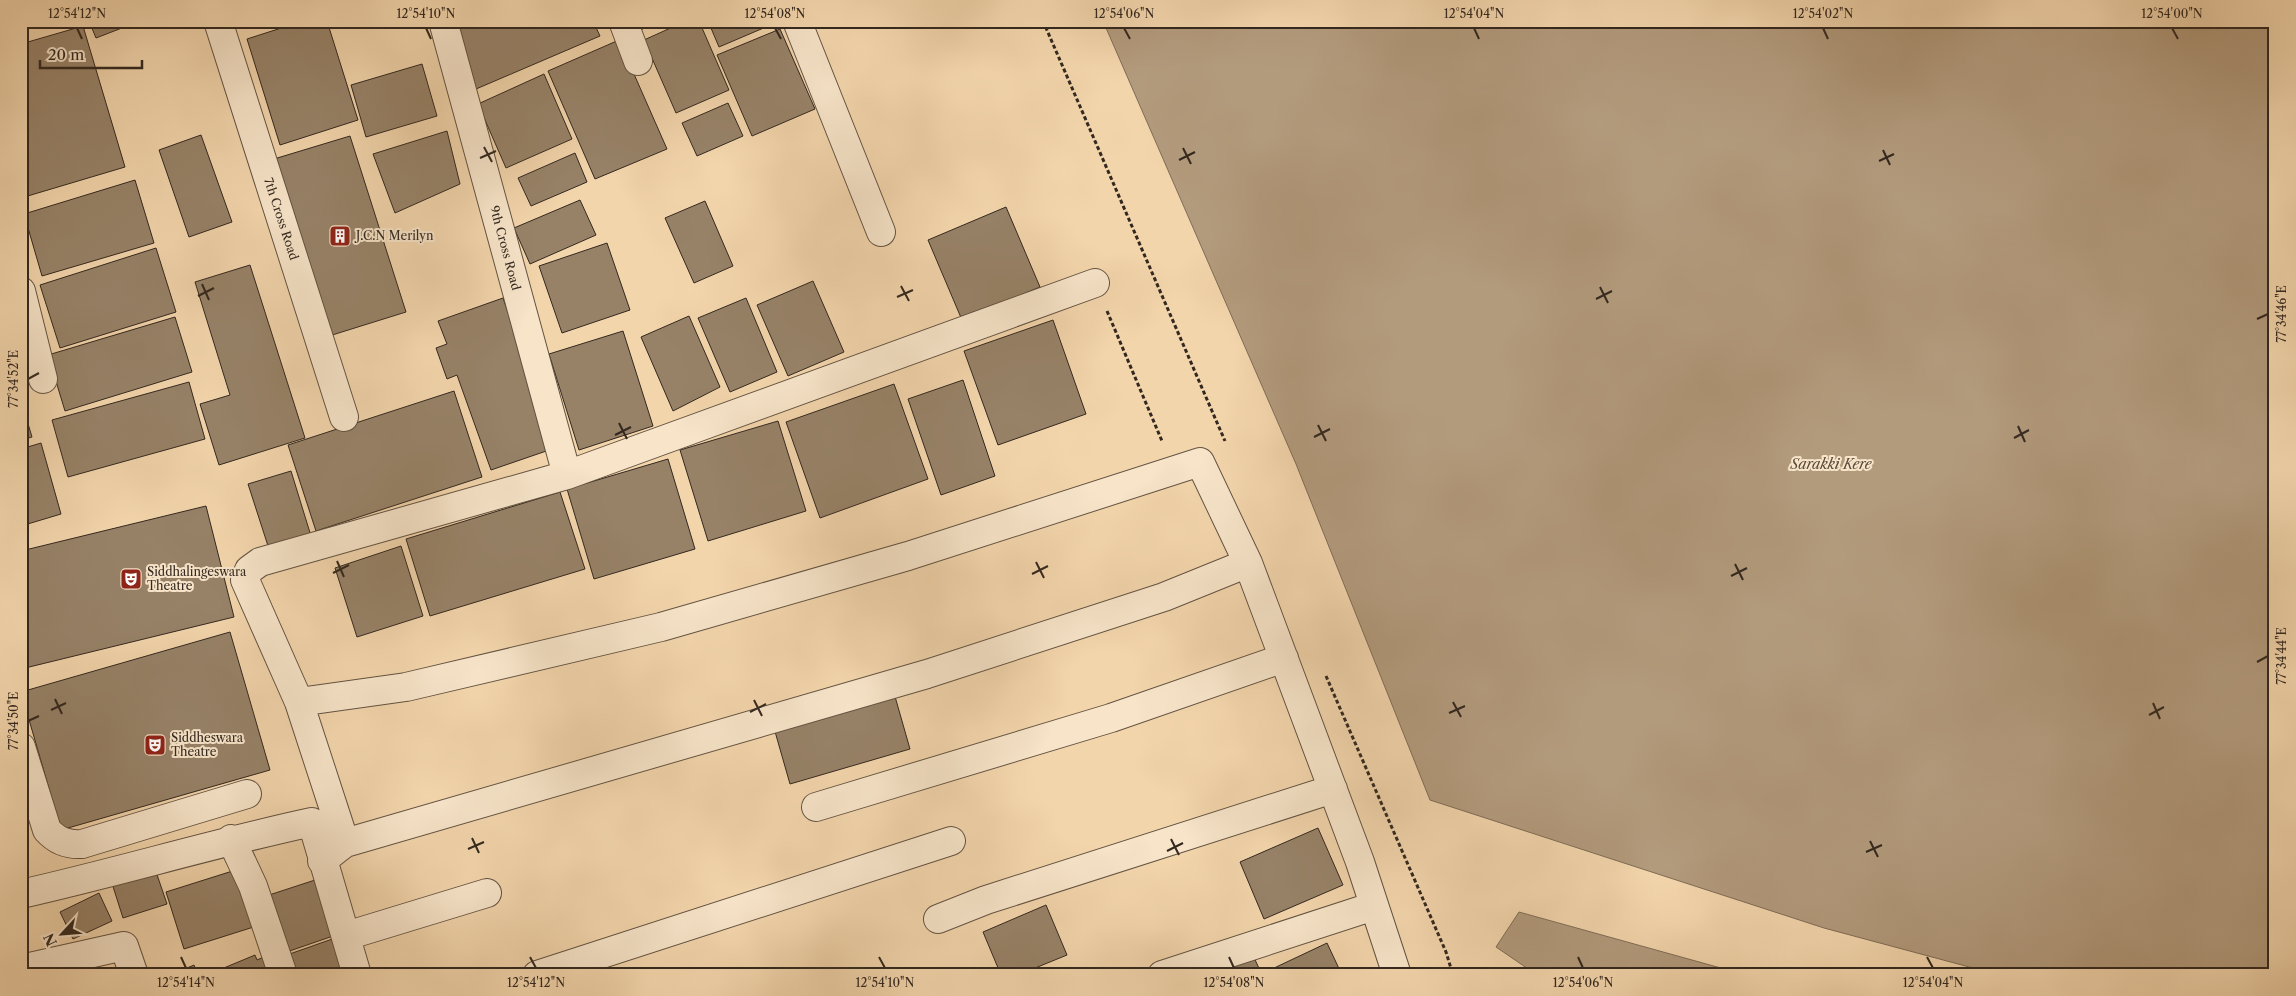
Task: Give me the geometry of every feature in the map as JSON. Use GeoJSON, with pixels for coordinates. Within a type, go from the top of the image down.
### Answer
{"type":"FeatureCollection","features":[{"type":"Feature","properties":{"kind":"street","name":"7th Cross Road"},"geometry":{"type":"LineString","coordinates":[[218,21],[344,417]]}},
{"type":"Feature","properties":{"kind":"street","name":"9th Cross Road"},"geometry":{"type":"LineString","coordinates":[[443,21],[567,475]]}},
{"type":"Feature","properties":{"kind":"street"},"geometry":{"type":"LineString","coordinates":[[623,21],[638,61]]}},
{"type":"Feature","properties":{"kind":"street"},"geometry":{"type":"LineString","coordinates":[[797,21],[881,232]]}},
{"type":"Feature","properties":{"kind":"street"},"geometry":{"type":"LineString","coordinates":[[345,843],[299,702],[245,580],[249,570],[260,562],[567,475],[1095,283]]}},
{"type":"Feature","properties":{"kind":"street"},"geometry":{"type":"LineString","coordinates":[[21,291],[43,379]]}},
{"type":"Feature","properties":{"kind":"street"},"geometry":{"type":"LineString","coordinates":[[299,702],[406,687],[661,627],[908,556],[1200,462],[1248,562],[1360,862],[1397,975]]}},
{"type":"Feature","properties":{"kind":"street"},"geometry":{"type":"LineString","coordinates":[[322,861],[345,843],[927,674],[1164,597],[1248,562]]}},
{"type":"Feature","properties":{"kind":"street"},"geometry":{"type":"LineString","coordinates":[[816,807],[1112,718],[1284,658]]}},
{"type":"Feature","properties":{"kind":"street"},"geometry":{"type":"LineString","coordinates":[[21,747],[47,830],[56,839],[73,845],[82,844],[247,794]]}},
{"type":"Feature","properties":{"kind":"street"},"geometry":{"type":"LineString","coordinates":[[938,919],[986,900],[1333,789]]}},
{"type":"Feature","properties":{"kind":"street"},"geometry":{"type":"LineString","coordinates":[[21,894],[81,881],[232,840],[312,822],[357,975]]}},
{"type":"Feature","properties":{"kind":"street"},"geometry":{"type":"LineString","coordinates":[[232,840],[253,886],[283,975]]}},
{"type":"Feature","properties":{"kind":"street"},"geometry":{"type":"LineString","coordinates":[[537,975],[951,841]]}},
{"type":"Feature","properties":{"kind":"street"},"geometry":{"type":"LineString","coordinates":[[346,936],[487,892]]}},
{"type":"Feature","properties":{"kind":"street"},"geometry":{"type":"LineString","coordinates":[[1162,975],[1374,906]]}},
{"type":"Feature","properties":{"kind":"street"},"geometry":{"type":"LineString","coordinates":[[21,969],[124,946],[134,975]]}},
{"type":"Feature","properties":{"kind":"path"},"geometry":{"type":"LineString","coordinates":[[1095,283],[1174,470]]}},
{"type":"Feature","properties":{"kind":"water","name":"Sarakki Kere"},"geometry":{"type":"Polygon","coordinates":[[[1103,21],[2275,21],[2275,975],[1999,975],[1824,928],[1430,800],[1296,464],[1103,21]]]}},
{"type":"Feature","properties":{"kind":"water"},"geometry":{"type":"Polygon","coordinates":[[[1519,912],[1746,975],[1537,975],[1496,947],[1519,912]]]}},
{"type":"Feature","properties":{"kind":"building"},"geometry":{"type":"Polygon","coordinates":[[[89,21],[140,21],[96,38],[89,21]]]}},
{"type":"Feature","properties":{"kind":"building"},"geometry":{"type":"Polygon","coordinates":[[[303,21],[327,21],[358,120],[280,145],[247,39],[303,21]]]}},
{"type":"Feature","properties":{"kind":"building"},"geometry":{"type":"Polygon","coordinates":[[[446,21],[593,21],[600,36],[476,89],[446,21]]]}},
{"type":"Feature","properties":{"kind":"building"},"geometry":{"type":"Polygon","coordinates":[[[634,21],[660,21],[638,31],[634,21]]]}},
{"type":"Feature","properties":{"kind":"building"},"geometry":{"type":"Polygon","coordinates":[[[686,21],[699,21],[729,90],[676,113],[644,40],[686,21]]]}},
{"type":"Feature","properties":{"kind":"building"},"geometry":{"type":"Polygon","coordinates":[[[708,21],[780,21],[719,47],[708,21]]]}},
{"type":"Feature","properties":{"kind":"building"},"geometry":{"type":"Polygon","coordinates":[[[83,26],[125,167],[21,198],[21,44],[83,26]]]}},
{"type":"Feature","properties":{"kind":"building"},"geometry":{"type":"Polygon","coordinates":[[[780,29],[815,109],[752,136],[717,55],[780,29]]]}},
{"type":"Feature","properties":{"kind":"building"},"geometry":{"type":"Polygon","coordinates":[[[619,40],[667,149],[595,179],[548,71],[619,40]]]}},
{"type":"Feature","properties":{"kind":"building"},"geometry":{"type":"Polygon","coordinates":[[[422,64],[437,116],[366,137],[351,85],[422,64]]]}},
{"type":"Feature","properties":{"kind":"building"},"geometry":{"type":"Polygon","coordinates":[[[544,74],[572,139],[506,168],[478,104],[544,74]]]}},
{"type":"Feature","properties":{"kind":"building"},"geometry":{"type":"Polygon","coordinates":[[[728,103],[743,136],[697,156],[682,123],[728,103]]]}},
{"type":"Feature","properties":{"kind":"building"},"geometry":{"type":"Polygon","coordinates":[[[447,131],[460,184],[395,213],[373,154],[447,131]]]}},
{"type":"Feature","properties":{"kind":"building"},"geometry":{"type":"Polygon","coordinates":[[[201,135],[232,222],[189,237],[159,150],[201,135]]]}},
{"type":"Feature","properties":{"kind":"building","name":"J.C.N Merilyn"},"geometry":{"type":"Polygon","coordinates":[[[350,136],[406,312],[329,336],[274,159],[350,136]]]}},
{"type":"Feature","properties":{"kind":"building"},"geometry":{"type":"Polygon","coordinates":[[[575,153],[587,182],[531,206],[518,178],[575,153]]]}},
{"type":"Feature","properties":{"kind":"building"},"geometry":{"type":"Polygon","coordinates":[[[135,180],[154,243],[42,276],[24,214],[135,180]]]}},
{"type":"Feature","properties":{"kind":"building"},"geometry":{"type":"Polygon","coordinates":[[[580,200],[596,235],[530,264],[514,228],[580,200]]]}},
{"type":"Feature","properties":{"kind":"building"},"geometry":{"type":"Polygon","coordinates":[[[705,201],[733,266],[694,283],[665,218],[705,201]]]}},
{"type":"Feature","properties":{"kind":"building"},"geometry":{"type":"Polygon","coordinates":[[[1006,207],[1040,287],[962,320],[928,240],[1006,207]]]}},
{"type":"Feature","properties":{"kind":"building"},"geometry":{"type":"Polygon","coordinates":[[[607,243],[630,310],[562,333],[539,266],[607,243]]]}},
{"type":"Feature","properties":{"kind":"building"},"geometry":{"type":"Polygon","coordinates":[[[156,248],[176,312],[60,348],[40,285],[156,248]]]}},
{"type":"Feature","properties":{"kind":"building"},"geometry":{"type":"Polygon","coordinates":[[[250,265],[305,438],[219,465],[200,404],[230,395],[195,282],[250,265]]]}},
{"type":"Feature","properties":{"kind":"building"},"geometry":{"type":"Polygon","coordinates":[[[813,281],[844,352],[788,376],[757,305],[813,281]]]}},
{"type":"Feature","properties":{"kind":"building"},"geometry":{"type":"Polygon","coordinates":[[[503,298],[555,448],[491,470],[457,375],[447,379],[436,348],[447,344],[438,321],[503,298]]]}},
{"type":"Feature","properties":{"kind":"building"},"geometry":{"type":"Polygon","coordinates":[[[746,298],[777,372],[730,392],[698,318],[746,298]]]}},
{"type":"Feature","properties":{"kind":"building"},"geometry":{"type":"Polygon","coordinates":[[[689,316],[720,387],[673,411],[641,337],[689,316]]]}},
{"type":"Feature","properties":{"kind":"building"},"geometry":{"type":"Polygon","coordinates":[[[175,317],[192,372],[65,411],[48,355],[175,317]]]}},
{"type":"Feature","properties":{"kind":"building"},"geometry":{"type":"Polygon","coordinates":[[[1053,320],[1086,414],[998,445],[964,351],[1053,320]]]}},
{"type":"Feature","properties":{"kind":"building"},"geometry":{"type":"Polygon","coordinates":[[[623,331],[653,426],[579,450],[549,354],[623,331]]]}},
{"type":"Feature","properties":{"kind":"building"},"geometry":{"type":"Polygon","coordinates":[[[963,380],[995,476],[941,495],[908,399],[963,380]]]}},
{"type":"Feature","properties":{"kind":"building"},"geometry":{"type":"Polygon","coordinates":[[[189,382],[205,439],[68,477],[52,420],[189,382]]]}},
{"type":"Feature","properties":{"kind":"building"},"geometry":{"type":"Polygon","coordinates":[[[894,384],[928,479],[820,518],[786,422],[894,384]]]}},
{"type":"Feature","properties":{"kind":"building"},"geometry":{"type":"Polygon","coordinates":[[[454,391],[482,477],[316,531],[288,445],[454,391]]]}},
{"type":"Feature","properties":{"kind":"building"},"geometry":{"type":"Polygon","coordinates":[[[21,400],[32,437],[21,440],[21,400]]]}},
{"type":"Feature","properties":{"kind":"building"},"geometry":{"type":"Polygon","coordinates":[[[778,421],[806,511],[708,541],[680,450],[778,421]]]}},
{"type":"Feature","properties":{"kind":"building"},"geometry":{"type":"Polygon","coordinates":[[[41,443],[61,514],[21,526],[21,449],[41,443]]]}},
{"type":"Feature","properties":{"kind":"building"},"geometry":{"type":"Polygon","coordinates":[[[668,459],[695,549],[594,579],[567,489],[668,459]]]}},
{"type":"Feature","properties":{"kind":"building"},"geometry":{"type":"Polygon","coordinates":[[[291,471],[311,536],[269,549],[248,484],[291,471]]]}},
{"type":"Feature","properties":{"kind":"building"},"geometry":{"type":"Polygon","coordinates":[[[560,492],[585,569],[430,616],[406,539],[560,492]]]}},
{"type":"Feature","properties":{"kind":"building","name":"Siddhalingeswara Theatre"},"geometry":{"type":"Polygon","coordinates":[[[206,506],[234,617],[21,669],[21,551],[206,506]]]}},
{"type":"Feature","properties":{"kind":"building"},"geometry":{"type":"Polygon","coordinates":[[[401,546],[423,616],[357,637],[335,568],[401,546]]]}},
{"type":"Feature","properties":{"kind":"building"},"geometry":{"type":"Polygon","coordinates":[[[230,632],[270,770],[61,830],[21,692],[230,632]]]}},
{"type":"Feature","properties":{"kind":"building"},"geometry":{"type":"Polygon","coordinates":[[[894,693],[910,749],[790,784],[774,728],[894,693]]]}},
{"type":"Feature","properties":{"kind":"building"},"geometry":{"type":"Polygon","coordinates":[[[1318,828],[1343,885],[1264,919],[1240,862],[1318,828]]]}},
{"type":"Feature","properties":{"kind":"building"},"geometry":{"type":"Polygon","coordinates":[[[153,863],[167,904],[123,918],[110,877],[153,863]]]}},
{"type":"Feature","properties":{"kind":"building"},"geometry":{"type":"Polygon","coordinates":[[[242,868],[260,925],[184,949],[166,892],[242,868]]]}},
{"type":"Feature","properties":{"kind":"building"},"geometry":{"type":"Polygon","coordinates":[[[315,880],[333,936],[278,955],[260,898],[315,880]]]}},
{"type":"Feature","properties":{"kind":"building"},"geometry":{"type":"Polygon","coordinates":[[[99,893],[112,921],[73,939],[60,912],[99,893]]]}},
{"type":"Feature","properties":{"kind":"building"},"geometry":{"type":"Polygon","coordinates":[[[1046,905],[1067,955],[1018,975],[1001,975],[983,932],[1046,905]]]}},
{"type":"Feature","properties":{"kind":"building"},"geometry":{"type":"Polygon","coordinates":[[[338,937],[350,972],[342,975],[291,975],[284,956],[338,937]]]}},
{"type":"Feature","properties":{"kind":"building"},"geometry":{"type":"Polygon","coordinates":[[[1327,943],[1342,975],[1275,975],[1272,969],[1327,943]]]}},
{"type":"Feature","properties":{"kind":"building"},"geometry":{"type":"Polygon","coordinates":[[[1252,953],[1262,975],[1205,975],[1252,953]]]}},
{"type":"Feature","properties":{"kind":"building"},"geometry":{"type":"Polygon","coordinates":[[[255,955],[257,960],[266,956],[274,975],[207,975],[255,955]]]}},
{"type":"Feature","properties":{"kind":"building"},"geometry":{"type":"Polygon","coordinates":[[[194,965],[198,975],[171,975],[194,965]]]}},
{"type":"Feature","properties":{"kind":"place","name":"J.C.N Merilyn"},"geometry":{"type":"Point","coordinates":[340,236]}},
{"type":"Feature","properties":{"kind":"place","name":"Siddhalingeswara Theatre"},"geometry":{"type":"Point","coordinates":[131,579]}},
{"type":"Feature","properties":{"kind":"place","name":"Siddheswara Theatre"},"geometry":{"type":"Point","coordinates":[155,745]}}]}
